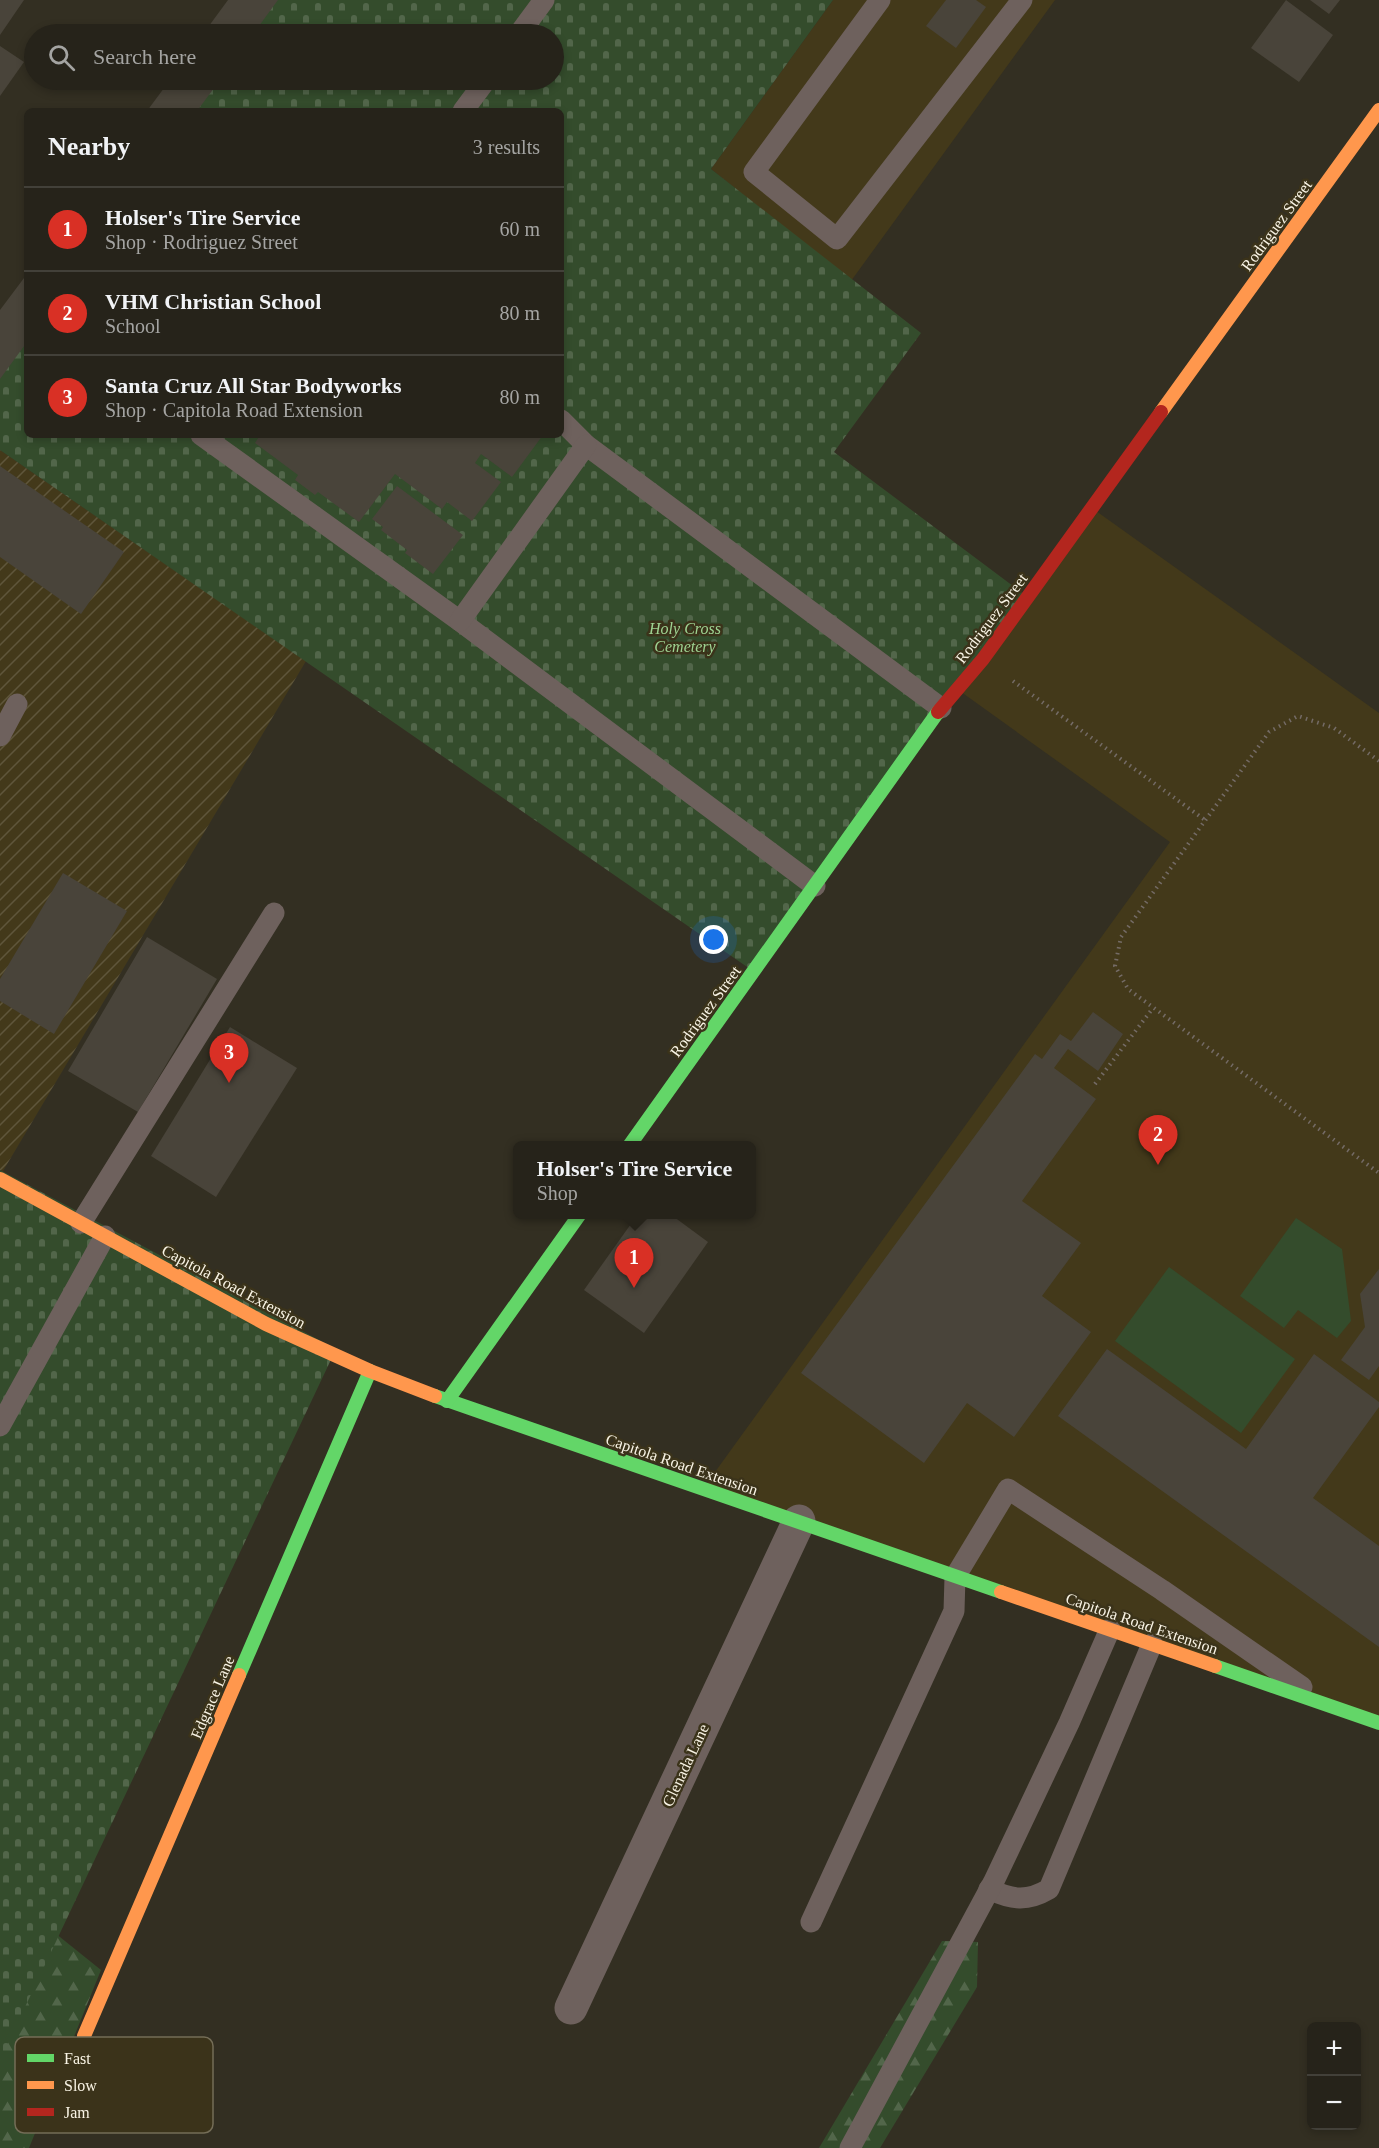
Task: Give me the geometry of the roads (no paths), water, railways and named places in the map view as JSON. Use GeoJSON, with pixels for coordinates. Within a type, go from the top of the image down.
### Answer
{"type":"FeatureCollection","features":[{"type":"Feature","properties":{"kind":"street","name":"Rodriguez Street"},"geometry":{"type":"LineString","coordinates":[[633,1141],[941,708],[983,659],[1379,110]]}},
{"type":"Feature","properties":{"kind":"street","name":"Capitola Road Extension"},"geometry":{"type":"LineString","coordinates":[[0,1179],[266,1324],[370,1371],[447,1401],[1379,1723]]}},
{"type":"Feature","properties":{"kind":"street"},"geometry":{"type":"LineString","coordinates":[[447,1401],[577,1219]]}},
{"type":"Feature","properties":{"kind":"street","name":"Edgrace Lane"},"geometry":{"type":"LineString","coordinates":[[84,2036],[370,1371]]}},
{"type":"Feature","properties":{"kind":"street","name":"Glenada Lane"},"geometry":{"type":"LineString","coordinates":[[571,2008],[799,1521]]}},
{"type":"Feature","properties":{"kind":"lane"},"geometry":{"type":"LineString","coordinates":[[526,24],[544,0]]}},
{"type":"Feature","properties":{"kind":"lane"},"geometry":{"type":"LineString","coordinates":[[880,0],[754,172],[837,239],[1022,0]]}},
{"type":"Feature","properties":{"kind":"lane"},"geometry":{"type":"LineString","coordinates":[[465,108],[479,90]]}},
{"type":"Feature","properties":{"kind":"lane"},"geometry":{"type":"LineString","coordinates":[[564,423],[586,445],[894,676],[941,708]]}},
{"type":"Feature","properties":{"kind":"lane"},"geometry":{"type":"LineString","coordinates":[[205,438],[460,621],[815,886]]}},
{"type":"Feature","properties":{"kind":"lane"},"geometry":{"type":"LineString","coordinates":[[460,621],[586,445]]}},
{"type":"Feature","properties":{"kind":"lane"},"geometry":{"type":"LineString","coordinates":[[0,736],[17,704]]}},
{"type":"Feature","properties":{"kind":"lane"},"geometry":{"type":"LineString","coordinates":[[81,1223],[274,913]]}},
{"type":"Feature","properties":{"kind":"lane"},"geometry":{"type":"LineString","coordinates":[[0,1426],[105,1236]]}},
{"type":"Feature","properties":{"kind":"lane"},"geometry":{"type":"LineString","coordinates":[[811,1922],[954,1611],[955,1577],[1008,1489],[1162,1590],[1329,1706]]}},
{"type":"Feature","properties":{"kind":"lane"},"geometry":{"type":"LineString","coordinates":[[850,2148],[989,1889],[1069,1723],[1110,1629]]}},
{"type":"Feature","properties":{"kind":"lane"},"geometry":{"type":"LineString","coordinates":[[989,1889],[1008,1898],[1022,1899],[1034,1898],[1049,1889],[1152,1644]]}},
{"type":"Feature","properties":{"kind":"place","name":"Santa Cruz All Star Bodyworks"},"geometry":{"type":"Point","coordinates":[229,1083]}},
{"type":"Feature","properties":{"kind":"place","name":"VHM Christian School"},"geometry":{"type":"Point","coordinates":[1158,1165]}},
{"type":"Feature","properties":{"kind":"place","name":"Holser's Tire Service"},"geometry":{"type":"Point","coordinates":[634,1288]}},
{"type":"Feature","properties":{"kind":"park label","name":"Holy Cross Cemetery"},"geometry":{"type":"Point","coordinates":[685,637]}}]}
